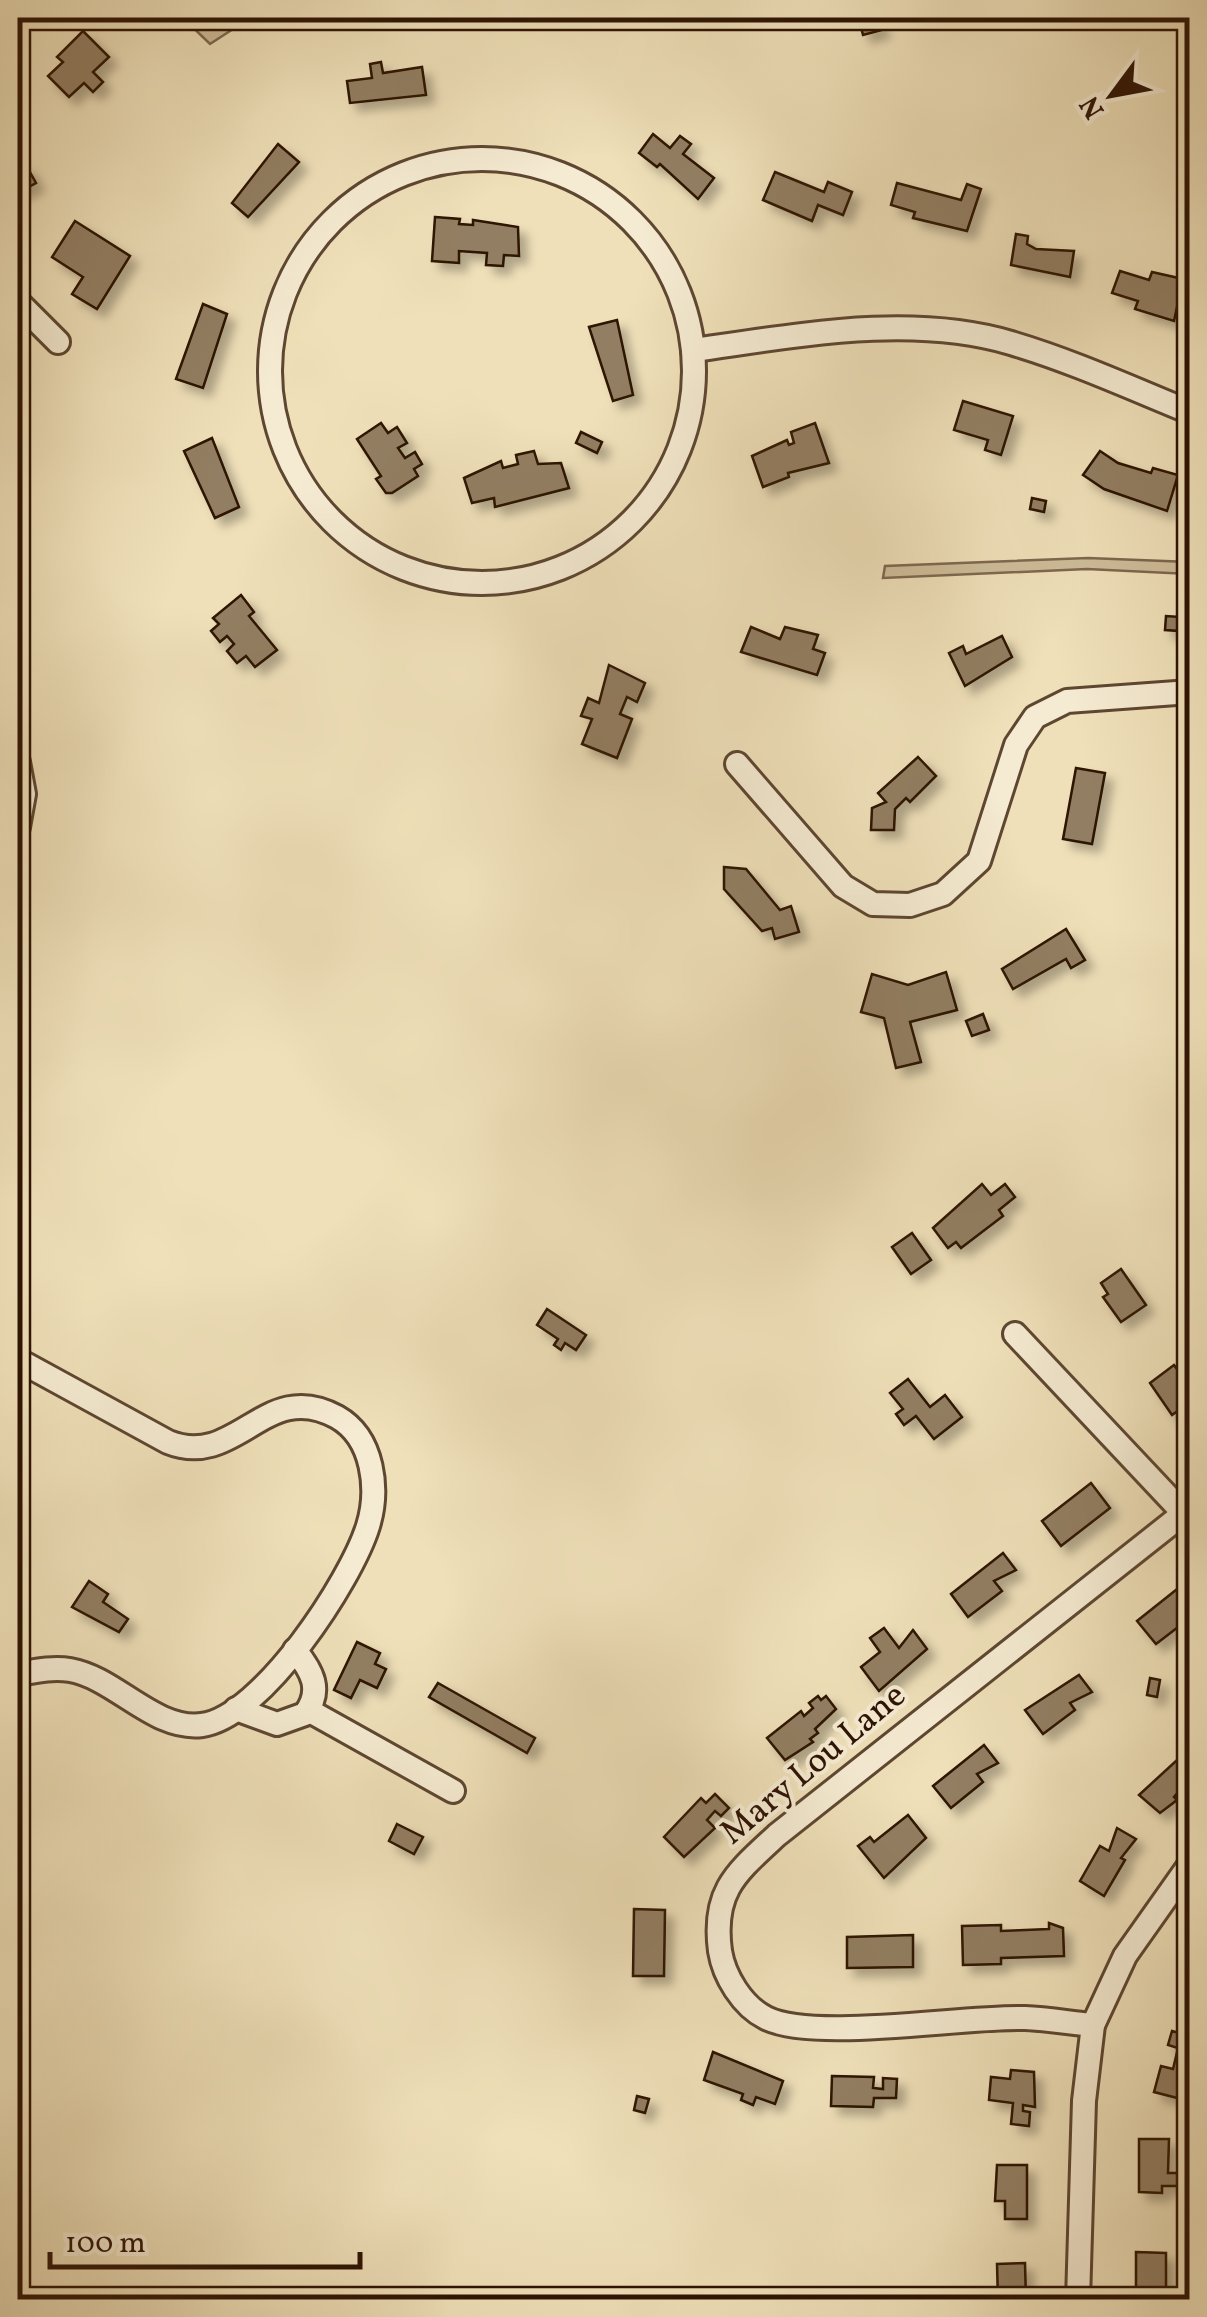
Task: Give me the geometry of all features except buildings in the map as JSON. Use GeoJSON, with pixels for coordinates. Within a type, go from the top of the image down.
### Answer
{"type":"FeatureCollection","features":[{"type":"Feature","properties":{"kind":"street"},"geometry":{"type":"LineString","coordinates":[[461,159],[511,161],[559,173],[616,206],[660,256],[682,301],[693,350],[694,383],[680,448],[646,506],[597,550],[567,566],[502,582],[436,578],[392,562],[346,534],[312,498],[287,454],[270,390],[270,356],[280,308],[299,262],[318,235],[368,191],[429,164],[461,159]]}},
{"type":"Feature","properties":{"kind":"street"},"geometry":{"type":"LineString","coordinates":[[18,302],[58,342]]}},
{"type":"Feature","properties":{"kind":"street"},"geometry":{"type":"LineString","coordinates":[[693,350],[850,330],[927,331],[1009,342],[1190,412]]}},
{"type":"Feature","properties":{"kind":"street"},"geometry":{"type":"LineString","coordinates":[[737,764],[843,886],[873,904],[910,905],[944,894],[979,862],[1016,745],[1035,717],[1067,701],[1190,692]]}},
{"type":"Feature","properties":{"kind":"street"},"geometry":{"type":"LineString","coordinates":[[18,762],[24,794],[18,827]]}},
{"type":"Feature","properties":{"kind":"street"},"geometry":{"type":"LineString","coordinates":[[1015,1334],[1186,1517]]}},
{"type":"Feature","properties":{"kind":"street"},"geometry":{"type":"LineString","coordinates":[[18,1360],[168,1442],[196,1451],[210,1448],[284,1410],[311,1408],[340,1418],[357,1436],[370,1460],[375,1490],[368,1528],[338,1586],[294,1650],[236,1710],[204,1724],[182,1723],[71,1670],[18,1674]]}},
{"type":"Feature","properties":{"kind":"street","name":"Mary Lou Lane"},"geometry":{"type":"LineString","coordinates":[[1094,2025],[1025,2018],[808,2027],[783,2024],[756,2012],[731,1982],[721,1958],[718,1916],[728,1886],[777,1835],[1186,1517]]}},
{"type":"Feature","properties":{"kind":"street"},"geometry":{"type":"LineString","coordinates":[[236,1710],[278,1724],[292,1722],[308,1710],[315,1684],[294,1650]]}},
{"type":"Feature","properties":{"kind":"street"},"geometry":{"type":"LineString","coordinates":[[308,1710],[453,1791]]}},
{"type":"Feature","properties":{"kind":"street"},"geometry":{"type":"LineString","coordinates":[[1078,2300],[1076,2260],[1084,2102],[1094,2025],[1125,1956],[1190,1864]]}},
{"type":"Feature","properties":{"kind":"shaded area"},"geometry":{"type":"Polygon","coordinates":[[[183,18],[250,18],[210,44],[183,18]]]}},
{"type":"Feature","properties":{"kind":"shaded area"},"geometry":{"type":"Polygon","coordinates":[[[1088,558],[1189,562],[1189,574],[1087,569],[883,578],[885,566],[1088,558]]]}}]}
